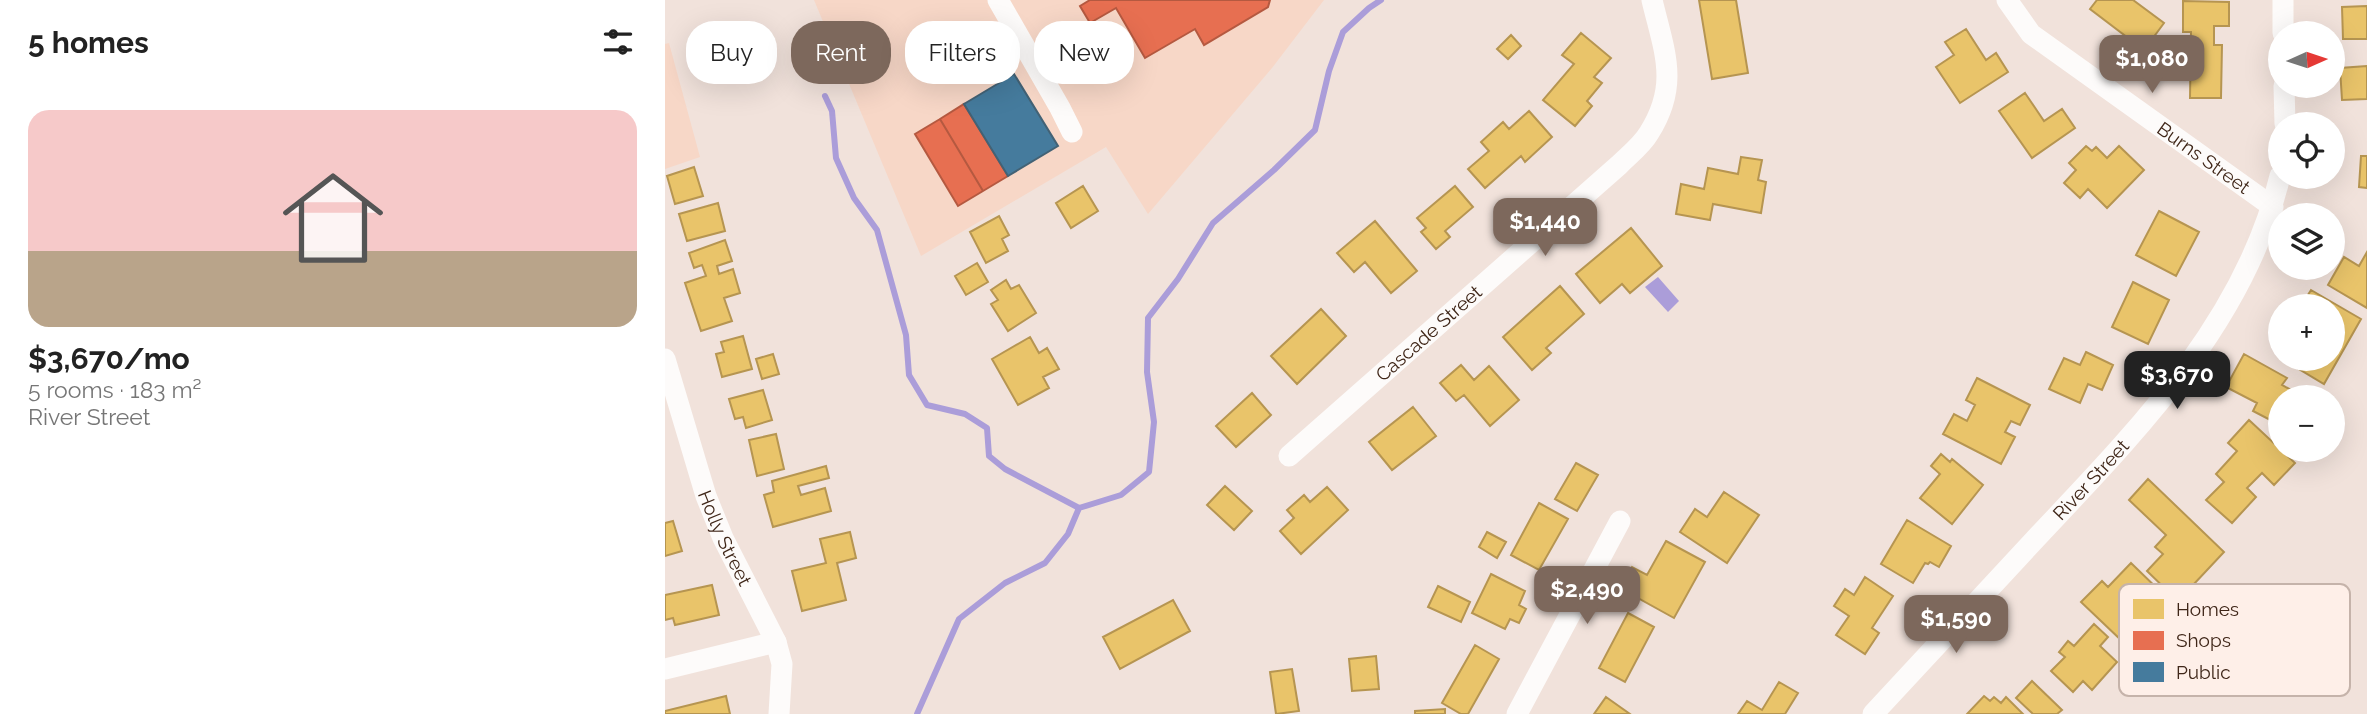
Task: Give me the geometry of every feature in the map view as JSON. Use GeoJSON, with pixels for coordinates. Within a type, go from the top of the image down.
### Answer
{"type":"FeatureCollection","features":[{"type":"Feature","properties":{"kind":"street"},"geometry":{"type":"LineString","coordinates":[[998,0],[1072,132]]}},
{"type":"Feature","properties":{"kind":"street","name":"Cascade Street"},"geometry":{"type":"LineString","coordinates":[[1289,456],[1619,165],[1648,135],[1666,100],[1667,66],[1652,0]]}},
{"type":"Feature","properties":{"kind":"street","name":"Burns Street"},"geometry":{"type":"LineString","coordinates":[[2007,0],[2031,34],[2268,203]]}},
{"type":"Feature","properties":{"kind":"street"},"geometry":{"type":"LineString","coordinates":[[2283,0],[2283,21]]}},
{"type":"Feature","properties":{"kind":"street","name":"River Street"},"geometry":{"type":"LineString","coordinates":[[1873,714],[2127,440],[2226,309],[2254,256],[2268,220]]}},
{"type":"Feature","properties":{"kind":"street","name":"Holly Street"},"geometry":{"type":"LineString","coordinates":[[665,359],[706,496],[723,538],[776,642],[782,664],[779,714]]}},
{"type":"Feature","properties":{"kind":"street"},"geometry":{"type":"LineString","coordinates":[[1517,714],[1620,521]]}},
{"type":"Feature","properties":{"kind":"street"},"geometry":{"type":"LineString","coordinates":[[665,669],[776,642]]}},
{"type":"Feature","properties":{"kind":"shaded area"},"geometry":{"type":"Polygon","coordinates":[[[814,0],[1324,0],[1272,68],[1148,214],[1106,147],[921,256],[849,84],[891,84],[891,21],[823,21],[814,0]]]}},
{"type":"Feature","properties":{"kind":"shaded area"},"geometry":{"type":"Polygon","coordinates":[[[669,43],[700,157],[665,169],[665,44],[669,43]]]}},
{"type":"Feature","properties":{"kind":"shaded area"},"geometry":{"type":"Polygon","coordinates":[[[1658,277],[1679,301],[1668,312],[1645,287],[1658,277]]]}},
{"type":"Feature","properties":{"kind":"building: Homes"},"geometry":{"type":"Polygon","coordinates":[[[1699,0],[1736,0],[1748,73],[1712,79],[1699,0]]]}},
{"type":"Feature","properties":{"kind":"building: Homes"},"geometry":{"type":"Polygon","coordinates":[[[2097,0],[2133,0],[2164,23],[2144,50],[2090,9],[2097,0]]]}},
{"type":"Feature","properties":{"kind":"building: Homes"},"geometry":{"type":"Polygon","coordinates":[[[2183,1],[2229,2],[2229,26],[2214,26],[2214,45],[2222,45],[2221,98],[2190,98],[2191,32],[2183,32],[2183,1]]]}},
{"type":"Feature","properties":{"kind":"building: Homes"},"geometry":{"type":"Polygon","coordinates":[[[2367,6],[2367,39],[2345,39],[2342,7],[2367,6]]]}},
{"type":"Feature","properties":{"kind":"building: Homes"},"geometry":{"type":"Polygon","coordinates":[[[1966,29],[1986,60],[1996,53],[2008,72],[1960,103],[1936,67],[1954,55],[1945,42],[1966,29]]]}},
{"type":"Feature","properties":{"kind":"building: Homes"},"geometry":{"type":"Polygon","coordinates":[[[1581,33],[1611,58],[1594,77],[1602,83],[1587,101],[1592,106],[1575,126],[1543,100],[1574,64],[1562,55],[1581,33]]]}},
{"type":"Feature","properties":{"kind":"building: Homes"},"geometry":{"type":"Polygon","coordinates":[[[1511,35],[1521,46],[1508,59],[1497,49],[1511,35]]]}},
{"type":"Feature","properties":{"kind":"building: Homes"},"geometry":{"type":"Polygon","coordinates":[[[2367,66],[2367,99],[2342,100],[2345,98],[2345,68],[2367,66]]]}},
{"type":"Feature","properties":{"kind":"building: Homes"},"geometry":{"type":"Polygon","coordinates":[[[2025,93],[2044,121],[2062,109],[2075,128],[2032,158],[1999,111],[2025,93]]]}},
{"type":"Feature","properties":{"kind":"building: Homes"},"geometry":{"type":"Polygon","coordinates":[[[1529,111],[1552,137],[1525,162],[1521,156],[1485,188],[1468,169],[1489,151],[1481,142],[1503,122],[1509,129],[1529,111]]]}},
{"type":"Feature","properties":{"kind":"building: Homes"},"geometry":{"type":"Polygon","coordinates":[[[2086,146],[2092,151],[2096,147],[2107,158],[2119,146],[2144,170],[2107,208],[2088,189],[2080,198],[2064,183],[2076,170],[2069,163],[2086,146]]]}},
{"type":"Feature","properties":{"kind":"building: Homes"},"geometry":{"type":"Polygon","coordinates":[[[2361,156],[2367,156],[2367,188],[2359,187],[2361,156]]]}},
{"type":"Feature","properties":{"kind":"building: Homes"},"geometry":{"type":"Polygon","coordinates":[[[1741,157],[1762,160],[1758,180],[1766,182],[1761,213],[1713,204],[1710,220],[1676,214],[1681,184],[1704,189],[1708,168],[1738,174],[1741,157]]]}},
{"type":"Feature","properties":{"kind":"building: Homes"},"geometry":{"type":"Polygon","coordinates":[[[694,167],[703,196],[675,204],[667,176],[694,167]]]}},
{"type":"Feature","properties":{"kind":"building: Homes"},"geometry":{"type":"Polygon","coordinates":[[[1083,186],[1098,211],[1071,228],[1056,203],[1083,186]]]}},
{"type":"Feature","properties":{"kind":"building: Homes"},"geometry":{"type":"Polygon","coordinates":[[[1455,186],[1473,207],[1445,231],[1450,237],[1436,249],[1421,232],[1426,228],[1417,218],[1455,186]]]}},
{"type":"Feature","properties":{"kind":"building: Homes"},"geometry":{"type":"Polygon","coordinates":[[[718,203],[725,231],[687,241],[679,214],[718,203]]]}},
{"type":"Feature","properties":{"kind":"building: Homes"},"geometry":{"type":"Polygon","coordinates":[[[2159,211],[2199,232],[2176,276],[2136,255],[2159,211]]]}},
{"type":"Feature","properties":{"kind":"building: Homes"},"geometry":{"type":"Polygon","coordinates":[[[999,216],[1009,235],[1002,239],[1008,251],[986,263],[970,232],[999,216]]]}},
{"type":"Feature","properties":{"kind":"building: Homes"},"geometry":{"type":"Polygon","coordinates":[[[1375,221],[1417,271],[1391,293],[1365,262],[1354,272],[1337,253],[1375,221]]]}},
{"type":"Feature","properties":{"kind":"building: Homes"},"geometry":{"type":"Polygon","coordinates":[[[1631,228],[1662,266],[1630,293],[1622,284],[1600,303],[1576,274],[1631,228]]]}},
{"type":"Feature","properties":{"kind":"building: Homes"},"geometry":{"type":"Polygon","coordinates":[[[725,240],[732,261],[717,266],[719,274],[733,269],[740,293],[724,298],[732,321],[701,331],[685,283],[706,276],[702,265],[694,268],[689,253],[725,240]]]}},
{"type":"Feature","properties":{"kind":"building: Homes"},"geometry":{"type":"Polygon","coordinates":[[[2367,252],[2367,308],[2328,285],[2331,280],[2345,280],[2345,258],[2359,266],[2367,252]]]}},
{"type":"Feature","properties":{"kind":"building: Homes"},"geometry":{"type":"Polygon","coordinates":[[[977,263],[988,282],[966,295],[955,276],[977,263]]]}},
{"type":"Feature","properties":{"kind":"building: Homes"},"geometry":{"type":"Polygon","coordinates":[[[1006,280],[1011,289],[1019,285],[1036,313],[1008,331],[991,304],[998,300],[991,290],[1006,280]]]}},
{"type":"Feature","properties":{"kind":"building: Homes"},"geometry":{"type":"Polygon","coordinates":[[[2133,282],[2169,300],[2148,344],[2112,327],[2133,282]]]}},
{"type":"Feature","properties":{"kind":"building: Homes"},"geometry":{"type":"Polygon","coordinates":[[[1560,286],[1584,314],[1546,348],[1551,353],[1532,370],[1503,337],[1560,286]]]}},
{"type":"Feature","properties":{"kind":"building: Homes"},"geometry":{"type":"Polygon","coordinates":[[[1321,309],[1346,336],[1297,384],[1271,356],[1321,309]]]}},
{"type":"Feature","properties":{"kind":"building: Homes"},"geometry":{"type":"Polygon","coordinates":[[[2345,310],[2361,319],[2345,347],[2345,310]]]}},
{"type":"Feature","properties":{"kind":"building: Homes"},"geometry":{"type":"Polygon","coordinates":[[[743,336],[752,369],[722,377],[716,354],[724,352],[721,342],[743,336]]]}},
{"type":"Feature","properties":{"kind":"building: Homes"},"geometry":{"type":"Polygon","coordinates":[[[1030,337],[1039,353],[1047,348],[1059,369],[1043,377],[1049,388],[1018,405],[992,359],[1030,337]]]}},
{"type":"Feature","properties":{"kind":"building: Homes"},"geometry":{"type":"Polygon","coordinates":[[[2086,352],[2113,365],[2102,390],[2088,384],[2080,403],[2049,389],[2064,358],[2080,365],[2086,352]]]}},
{"type":"Feature","properties":{"kind":"building: Homes"},"geometry":{"type":"Polygon","coordinates":[[[773,354],[779,374],[762,379],[756,359],[773,354]]]}},
{"type":"Feature","properties":{"kind":"building: Homes"},"geometry":{"type":"Polygon","coordinates":[[[2244,354],[2268,367],[2268,371],[2274,371],[2287,378],[2282,385],[2268,385],[2268,419],[2253,411],[2257,403],[2226,387],[2244,354]]]}},
{"type":"Feature","properties":{"kind":"building: Homes"},"geometry":{"type":"Polygon","coordinates":[[[1461,365],[1474,380],[1489,366],[1519,400],[1490,426],[1464,395],[1456,401],[1440,383],[1461,365]]]}},
{"type":"Feature","properties":{"kind":"building: Homes"},"geometry":{"type":"Polygon","coordinates":[[[2302,371],[2331,371],[2324,384],[2302,371]]]}},
{"type":"Feature","properties":{"kind":"building: Homes"},"geometry":{"type":"Polygon","coordinates":[[[1977,378],[2030,405],[2020,425],[2011,421],[2005,432],[2015,437],[2001,464],[1943,434],[1954,414],[1967,421],[1975,405],[1966,400],[1977,378]]]}},
{"type":"Feature","properties":{"kind":"building: Homes"},"geometry":{"type":"Polygon","coordinates":[[[763,390],[772,420],[746,428],[743,417],[735,419],[729,399],[763,390]]]}},
{"type":"Feature","properties":{"kind":"building: Homes"},"geometry":{"type":"Polygon","coordinates":[[[1252,393],[1271,415],[1236,447],[1216,426],[1252,393]]]}},
{"type":"Feature","properties":{"kind":"building: Homes"},"geometry":{"type":"Polygon","coordinates":[[[1413,407],[1436,436],[1392,470],[1369,442],[1413,407]]]}},
{"type":"Feature","properties":{"kind":"building: Homes"},"geometry":{"type":"Polygon","coordinates":[[[2249,420],[2268,438],[2268,462],[2295,463],[2274,485],[2262,473],[2247,488],[2256,497],[2232,523],[2206,500],[2224,482],[2216,474],[2237,451],[2228,443],[2249,420]]]}},
{"type":"Feature","properties":{"kind":"building: Homes"},"geometry":{"type":"Polygon","coordinates":[[[776,434],[784,469],[757,476],[749,440],[776,434]]]}},
{"type":"Feature","properties":{"kind":"building: Homes"},"geometry":{"type":"Polygon","coordinates":[[[1941,454],[1950,462],[1952,459],[1983,485],[1952,524],[1920,498],[1940,474],[1931,466],[1941,454]]]}},
{"type":"Feature","properties":{"kind":"building: Homes"},"geometry":{"type":"Polygon","coordinates":[[[1576,463],[1598,475],[1577,511],[1555,499],[1576,463]]]}},
{"type":"Feature","properties":{"kind":"building: Homes"},"geometry":{"type":"Polygon","coordinates":[[[826,466],[829,478],[798,486],[801,495],[825,488],[831,511],[773,527],[764,495],[774,492],[772,481],[826,466]]]}},
{"type":"Feature","properties":{"kind":"building: Homes"},"geometry":{"type":"Polygon","coordinates":[[[2148,479],[2224,552],[2194,584],[2160,584],[2147,571],[2163,554],[2155,547],[2166,535],[2129,500],[2148,479]]]}},
{"type":"Feature","properties":{"kind":"building: Homes"},"geometry":{"type":"Polygon","coordinates":[[[1225,486],[1252,511],[1234,530],[1207,505],[1225,486]]]}},
{"type":"Feature","properties":{"kind":"building: Homes"},"geometry":{"type":"Polygon","coordinates":[[[1327,487],[1348,510],[1301,554],[1280,531],[1294,518],[1287,510],[1304,495],[1310,502],[1327,487]]]}},
{"type":"Feature","properties":{"kind":"building: Homes"},"geometry":{"type":"Polygon","coordinates":[[[1724,492],[1759,515],[1727,563],[1680,532],[1695,509],[1707,517],[1724,492]]]}},
{"type":"Feature","properties":{"kind":"building: Homes"},"geometry":{"type":"Polygon","coordinates":[[[1539,503],[1568,519],[1539,570],[1511,555],[1539,503]]]}},
{"type":"Feature","properties":{"kind":"building: Homes"},"geometry":{"type":"Polygon","coordinates":[[[1907,520],[1951,546],[1939,567],[1930,562],[1925,563],[1913,583],[1881,564],[1907,520]]]}},
{"type":"Feature","properties":{"kind":"building: Homes"},"geometry":{"type":"Polygon","coordinates":[[[673,521],[682,551],[665,556],[665,523],[673,521]]]}},
{"type":"Feature","properties":{"kind":"building: Homes"},"geometry":{"type":"Polygon","coordinates":[[[850,532],[856,558],[837,563],[846,600],[802,611],[792,571],[826,563],[820,539],[850,532]]]}},
{"type":"Feature","properties":{"kind":"building: Homes"},"geometry":{"type":"Polygon","coordinates":[[[1487,532],[1506,542],[1497,558],[1479,547],[1487,532]]]}},
{"type":"Feature","properties":{"kind":"building: Homes"},"geometry":{"type":"Polygon","coordinates":[[[1666,541],[1705,562],[1674,618],[1620,588],[1632,567],[1647,575],[1666,541]]]}},
{"type":"Feature","properties":{"kind":"building: Homes"},"geometry":{"type":"Polygon","coordinates":[[[2131,563],[2153,584],[2119,584],[2119,638],[2081,602],[2102,581],[2108,587],[2131,563]]]}},
{"type":"Feature","properties":{"kind":"building: Homes"},"geometry":{"type":"Polygon","coordinates":[[[1491,574],[1525,591],[1519,605],[1526,609],[1519,623],[1510,619],[1505,629],[1472,613],[1491,574]]]}},
{"type":"Feature","properties":{"kind":"building: Homes"},"geometry":{"type":"Polygon","coordinates":[[[1865,577],[1893,596],[1872,628],[1879,633],[1865,654],[1836,635],[1849,616],[1834,606],[1845,589],[1854,595],[1865,577]]]}},
{"type":"Feature","properties":{"kind":"building: Homes"},"geometry":{"type":"Polygon","coordinates":[[[712,585],[719,615],[675,625],[673,618],[665,620],[665,595],[712,585]]]}},
{"type":"Feature","properties":{"kind":"building: Homes"},"geometry":{"type":"Polygon","coordinates":[[[1438,586],[1470,602],[1461,622],[1428,607],[1438,586]]]}},
{"type":"Feature","properties":{"kind":"building: Homes"},"geometry":{"type":"Polygon","coordinates":[[[1173,600],[1190,631],[1120,669],[1103,637],[1173,600]]]}},
{"type":"Feature","properties":{"kind":"building: Homes"},"geometry":{"type":"Polygon","coordinates":[[[1628,613],[1654,627],[1625,682],[1599,668],[1628,613]]]}},
{"type":"Feature","properties":{"kind":"building: Homes"},"geometry":{"type":"Polygon","coordinates":[[[2094,624],[2108,637],[2100,646],[2117,662],[2092,690],[2083,681],[2073,692],[2051,671],[2065,657],[2059,652],[2068,641],[2074,646],[2094,624]]]}},
{"type":"Feature","properties":{"kind":"building: Homes"},"geometry":{"type":"Polygon","coordinates":[[[1475,645],[1499,659],[1468,714],[1461,714],[1442,703],[1475,645]]]}},
{"type":"Feature","properties":{"kind":"building: Homes"},"geometry":{"type":"Polygon","coordinates":[[[1376,656],[1379,689],[1352,691],[1349,659],[1376,656]]]}},
{"type":"Feature","properties":{"kind":"building: Homes"},"geometry":{"type":"Polygon","coordinates":[[[1292,669],[1299,711],[1276,714],[1270,672],[1292,669]]]}},
{"type":"Feature","properties":{"kind":"building: Homes"},"geometry":{"type":"Polygon","coordinates":[[[2032,681],[2062,710],[2057,714],[2033,714],[2016,698],[2032,681]]]}},
{"type":"Feature","properties":{"kind":"building: Homes"},"geometry":{"type":"Polygon","coordinates":[[[1779,682],[1798,693],[1785,714],[1738,714],[1747,701],[1762,710],[1779,682]]]}},
{"type":"Feature","properties":{"kind":"building: Homes"},"geometry":{"type":"Polygon","coordinates":[[[726,696],[730,714],[665,714],[665,711],[726,696]]]}},
{"type":"Feature","properties":{"kind":"building: Homes"},"geometry":{"type":"Polygon","coordinates":[[[1984,696],[1990,701],[1994,697],[2001,703],[2006,697],[2023,714],[1967,714],[1984,696]]]}},
{"type":"Feature","properties":{"kind":"building: Homes"},"geometry":{"type":"Polygon","coordinates":[[[1606,697],[1630,714],[1594,714],[1606,697]]]}},
{"type":"Feature","properties":{"kind":"building: Homes"},"geometry":{"type":"Polygon","coordinates":[[[1445,709],[1445,714],[1415,714],[1415,711],[1445,709]]]}},
{"type":"Feature","properties":{"kind":"building: Shops"},"geometry":{"type":"Polygon","coordinates":[[[1090,0],[1270,0],[1268,7],[1204,45],[1195,29],[1145,58],[1134,39],[1134,21],[1124,21],[1116,8],[1089,21],[1080,6],[1090,0]]]}},
{"type":"Feature","properties":{"kind":"building: Shops"},"geometry":{"type":"Polygon","coordinates":[[[964,104],[1008,176],[983,191],[940,119],[964,104]]]}},
{"type":"Feature","properties":{"kind":"building: Shops"},"geometry":{"type":"Polygon","coordinates":[[[940,119],[983,191],[958,206],[915,134],[940,119]]]}},
{"type":"Feature","properties":{"kind":"building: Public"},"geometry":{"type":"Polygon","coordinates":[[[997,84],[1020,84],[1058,146],[1008,176],[964,104],[997,84]]]}},
{"type":"Feature","properties":{"kind":"waterway"},"geometry":{"type":"LineString","coordinates":[[1079,508],[1121,495],[1149,472],[1154,422],[1147,372],[1148,318],[1178,279],[1213,223],[1315,130],[1329,71],[1343,32],[1381,0]]}},
{"type":"Feature","properties":{"kind":"waterway"},"geometry":{"type":"LineString","coordinates":[[825,96],[832,111],[836,158],[854,198],[877,230],[906,335],[909,375],[927,405],[965,414],[987,428],[989,456],[1005,469],[1079,508],[1068,534],[1045,563],[1005,583],[959,619],[917,714]]}}]}
